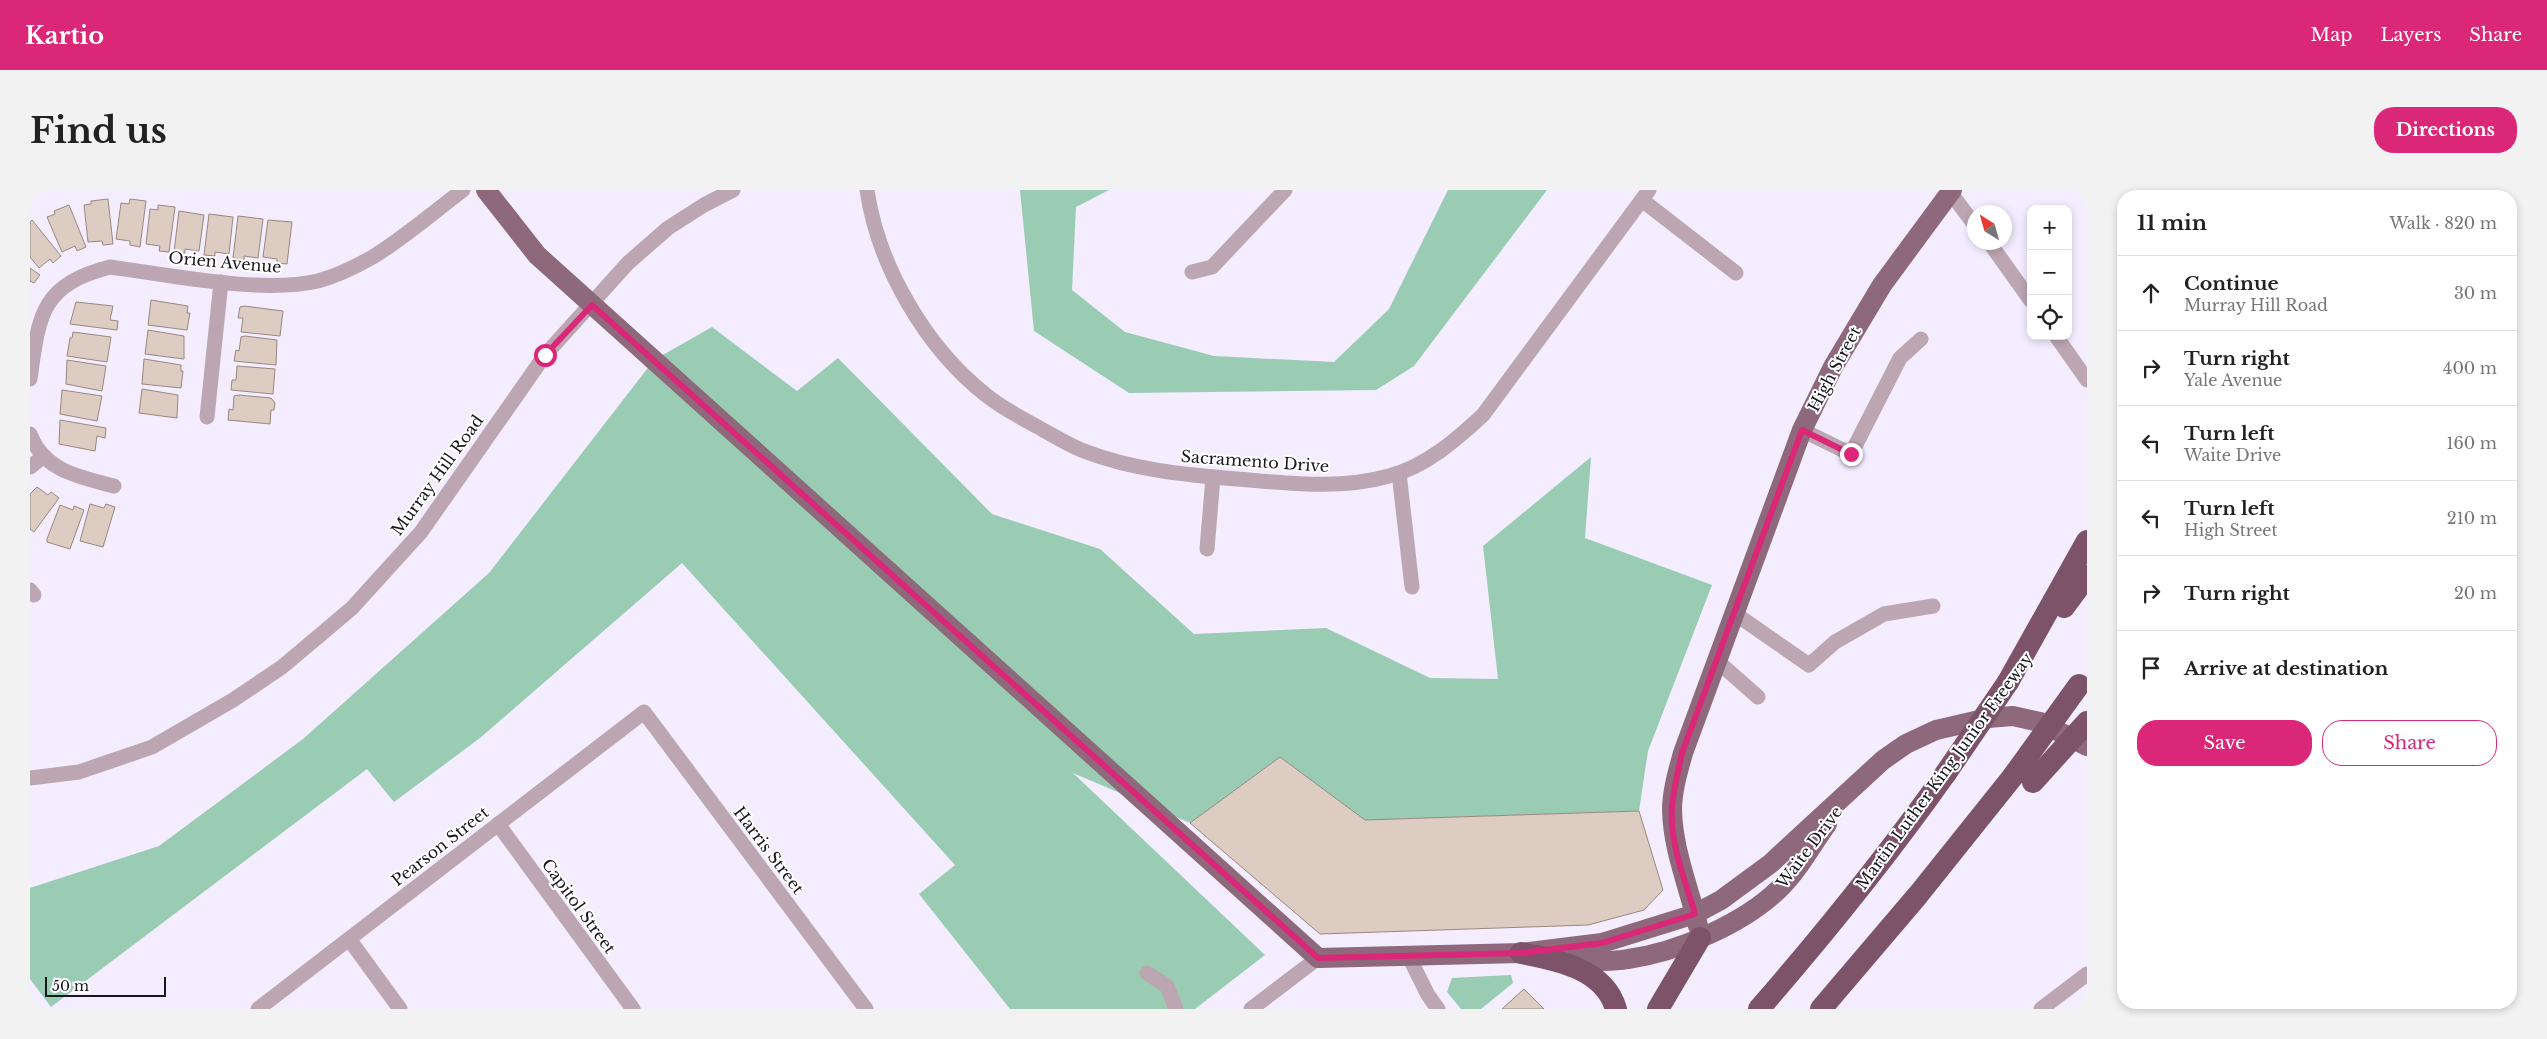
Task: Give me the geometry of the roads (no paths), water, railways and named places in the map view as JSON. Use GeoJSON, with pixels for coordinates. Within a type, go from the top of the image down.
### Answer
{"type":"FeatureCollection","features":[{"type":"Feature","properties":{"kind":"highway"},"geometry":{"type":"LineString","coordinates":[[2008,682],[2087,541]]}},
{"type":"Feature","properties":{"kind":"highway","name":"Martin Luther King Junior Freeway"},"geometry":{"type":"LineString","coordinates":[[1759,1009],[1832,924],[1910,824],[2008,682],[2087,576]]}},
{"type":"Feature","properties":{"kind":"highway"},"geometry":{"type":"LineString","coordinates":[[2023,779],[2083,679]]}},
{"type":"Feature","properties":{"kind":"highway"},"geometry":{"type":"LineString","coordinates":[[1821,1009],[1977,822],[2087,722]]}},
{"type":"Feature","properties":{"kind":"highway"},"geometry":{"type":"LineString","coordinates":[[1658,1009],[1700,938]]}},
{"type":"Feature","properties":{"kind":"highway"},"geometry":{"type":"LineString","coordinates":[[1521,953],[1560,961],[1584,972],[1603,986],[1616,1009]]}},
{"type":"Feature","properties":{"kind":"main road"},"geometry":{"type":"LineString","coordinates":[[486,190],[537,255],[1318,958]]}},
{"type":"Feature","properties":{"kind":"main road","name":"High Street"},"geometry":{"type":"LineString","coordinates":[[1700,938],[1695,914],[1680,867],[1674,836],[1672,808],[1682,753],[1802,430],[1832,367],[1882,285],[1951,191]]}},
{"type":"Feature","properties":{"kind":"main road","name":"Waite Drive"},"geometry":{"type":"LineString","coordinates":[[1318,958],[1521,953],[1602,943],[1695,914],[1721,900],[1764,870],[1863,777],[1906,744],[1936,730],[1988,718],[2012,716],[2040,722],[2087,746]]}},
{"type":"Feature","properties":{"kind":"main road","name":"Waite Drive"},"geometry":{"type":"LineString","coordinates":[[1521,953],[1583,960],[1628,960],[1700,938],[1761,906],[1780,888],[1863,777]]}},
{"type":"Feature","properties":{"kind":"street","name":"Orien Avenue"},"geometry":{"type":"LineString","coordinates":[[30,379],[37,326],[45,306],[60,291],[80,278],[110,266],[221,282],[290,285],[319,280],[372,258],[463,190]]}},
{"type":"Feature","properties":{"kind":"street","name":"Murray Hill Road"},"geometry":{"type":"LineString","coordinates":[[30,778],[79,772],[152,748],[233,700],[282,667],[352,608],[421,532],[545,355],[628,263],[668,228],[704,204],[733,190]]}},
{"type":"Feature","properties":{"kind":"street","name":"Sacramento Drive"},"geometry":{"type":"LineString","coordinates":[[867,190],[883,248],[903,297],[920,323],[954,365],[986,395],[1024,420],[1084,451],[1167,473],[1311,485],[1351,482],[1399,473],[1434,454],[1483,415],[1645,195]]}},
{"type":"Feature","properties":{"kind":"street"},"geometry":{"type":"LineString","coordinates":[[1192,272],[1212,267],[1285,190]]}},
{"type":"Feature","properties":{"kind":"street","name":"High Street"},"geometry":{"type":"LineString","coordinates":[[1951,191],[1967,214]]}},
{"type":"Feature","properties":{"kind":"street"},"geometry":{"type":"LineString","coordinates":[[1645,195],[1736,274]]}},
{"type":"Feature","properties":{"kind":"street"},"geometry":{"type":"LineString","coordinates":[[1995,250],[2027,295]]}},
{"type":"Feature","properties":{"kind":"street"},"geometry":{"type":"LineString","coordinates":[[207,417],[221,282]]}},
{"type":"Feature","properties":{"kind":"street"},"geometry":{"type":"LineString","coordinates":[[1802,430],[1851,454],[1900,358],[1922,339]]}},
{"type":"Feature","properties":{"kind":"street"},"geometry":{"type":"LineString","coordinates":[[2059,340],[2087,380]]}},
{"type":"Feature","properties":{"kind":"street"},"geometry":{"type":"LineString","coordinates":[[30,434],[44,456],[70,474],[114,486]]}},
{"type":"Feature","properties":{"kind":"street"},"geometry":{"type":"LineString","coordinates":[[30,467],[44,456]]}},
{"type":"Feature","properties":{"kind":"street"},"geometry":{"type":"LineString","coordinates":[[1399,473],[1412,587]]}},
{"type":"Feature","properties":{"kind":"street"},"geometry":{"type":"LineString","coordinates":[[1207,548],[1213,477]]}},
{"type":"Feature","properties":{"kind":"street"},"geometry":{"type":"LineString","coordinates":[[1734,613],[1809,665],[1835,642],[1884,614],[1933,606]]}},
{"type":"Feature","properties":{"kind":"street"},"geometry":{"type":"LineString","coordinates":[[1716,660],[1758,698]]}},
{"type":"Feature","properties":{"kind":"street","name":"Pearson Street"},"geometry":{"type":"LineString","coordinates":[[258,1009],[644,712]]}},
{"type":"Feature","properties":{"kind":"street","name":"Harris Street"},"geometry":{"type":"LineString","coordinates":[[644,712],[866,1009]]}},
{"type":"Feature","properties":{"kind":"street","name":"Capitol Street"},"geometry":{"type":"LineString","coordinates":[[498,824],[632,1009]]}},
{"type":"Feature","properties":{"kind":"street"},"geometry":{"type":"LineString","coordinates":[[349,939],[400,1009]]}},
{"type":"Feature","properties":{"kind":"street"},"geometry":{"type":"LineString","coordinates":[[1409,957],[1428,995],[1438,1009]]}},
{"type":"Feature","properties":{"kind":"street"},"geometry":{"type":"LineString","coordinates":[[1251,1009],[1318,958]]}},
{"type":"Feature","properties":{"kind":"street"},"geometry":{"type":"LineString","coordinates":[[1147,973],[1167,986],[1176,1009]]}},
{"type":"Feature","properties":{"kind":"street"},"geometry":{"type":"LineString","coordinates":[[2041,1009],[2087,974]]}}]}
